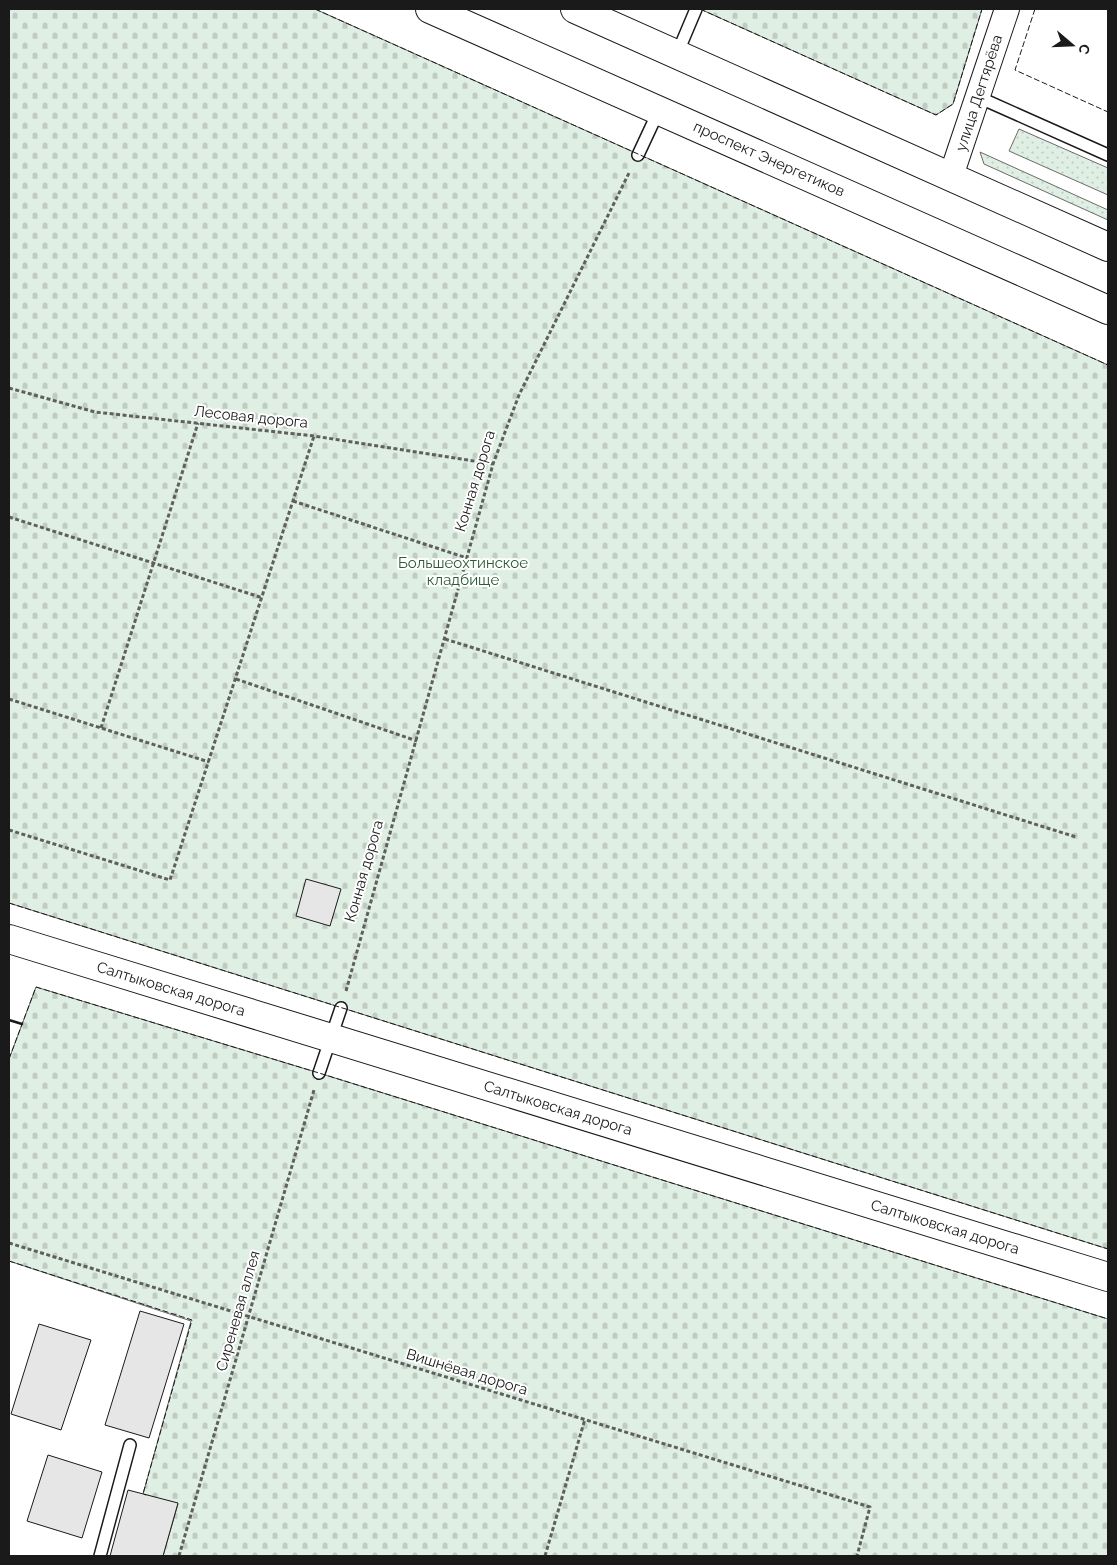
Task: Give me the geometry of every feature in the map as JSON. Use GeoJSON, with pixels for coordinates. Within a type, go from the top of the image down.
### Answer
{"type":"FeatureCollection","features":[{"type":"Feature","properties":{"kind":"main road","name":"проспект Энергетиков"},"geometry":{"type":"LineString","coordinates":[[430,9],[1108,310]]}},
{"type":"Feature","properties":{"kind":"main road"},"geometry":{"type":"LineString","coordinates":[[575,9],[1108,247]]}},
{"type":"Feature","properties":{"kind":"main road","name":"Салтыковская дорога"},"geometry":{"type":"LineString","coordinates":[[9,938],[1108,1277]]}},
{"type":"Feature","properties":{"kind":"street","name":"улица Дегтярёва"},"geometry":{"type":"LineString","coordinates":[[951,176],[1007,9]]}},
{"type":"Feature","properties":{"kind":"lane"},"geometry":{"type":"LineString","coordinates":[[677,54],[696,9]]}},
{"type":"Feature","properties":{"kind":"lane"},"geometry":{"type":"LineString","coordinates":[[978,96],[1108,155]]}},
{"type":"Feature","properties":{"kind":"lane"},"geometry":{"type":"LineString","coordinates":[[638,155],[659,110]]}},
{"type":"Feature","properties":{"kind":"lane"},"geometry":{"type":"LineString","coordinates":[[319,1073],[341,1008]]}},
{"type":"Feature","properties":{"kind":"lane"},"geometry":{"type":"LineString","coordinates":[[100,1556],[130,1445]]}},
{"type":"Feature","properties":{"kind":"path","name":"Конная дорога"},"geometry":{"type":"LineString","coordinates":[[341,1008],[493,464],[519,395],[638,155]]}},
{"type":"Feature","properties":{"kind":"path","name":"Лесовая дорога"},"geometry":{"type":"LineString","coordinates":[[9,388],[96,412],[314,436],[493,464]]}},
{"type":"Feature","properties":{"kind":"path"},"geometry":{"type":"LineString","coordinates":[[102,728],[198,423]]}},
{"type":"Feature","properties":{"kind":"path"},"geometry":{"type":"LineString","coordinates":[[9,830],[170,880],[314,436]]}},
{"type":"Feature","properties":{"kind":"path"},"geometry":{"type":"LineString","coordinates":[[293,501],[467,558]]}},
{"type":"Feature","properties":{"kind":"path"},"geometry":{"type":"LineString","coordinates":[[9,517],[262,598]]}},
{"type":"Feature","properties":{"kind":"path"},"geometry":{"type":"LineString","coordinates":[[445,639],[1076,837]]}},
{"type":"Feature","properties":{"kind":"path"},"geometry":{"type":"LineString","coordinates":[[236,679],[417,741]]}},
{"type":"Feature","properties":{"kind":"path"},"geometry":{"type":"LineString","coordinates":[[9,698],[209,762]]}},
{"type":"Feature","properties":{"kind":"path","name":"Сиреневая аллея"},"geometry":{"type":"LineString","coordinates":[[181,1556],[248,1316],[319,1073]]}},
{"type":"Feature","properties":{"kind":"path","name":"Вишнёвая дорога"},"geometry":{"type":"LineString","coordinates":[[9,1243],[870,1506],[857,1556]]}},
{"type":"Feature","properties":{"kind":"path"},"geometry":{"type":"LineString","coordinates":[[545,1556],[585,1420]]}},
{"type":"Feature","properties":{"kind":"green space","name":"Большеохтинское кладбище"},"geometry":{"type":"Polygon","coordinates":[[[9,9],[315,9],[1108,365],[1108,1249],[9,903],[9,9]]]}},
{"type":"Feature","properties":{"kind":"green space"},"geometry":{"type":"Polygon","coordinates":[[[700,9],[982,9],[953,104],[936,115],[700,9]]]}},
{"type":"Feature","properties":{"kind":"green space"},"geometry":{"type":"Polygon","coordinates":[[[1019,129],[1108,168],[1108,195],[1009,151],[1019,129]]]}},
{"type":"Feature","properties":{"kind":"green space"},"geometry":{"type":"Polygon","coordinates":[[[980,152],[1108,210],[1108,220],[984,164],[980,152]]]}},
{"type":"Feature","properties":{"kind":"green space"},"geometry":{"type":"Polygon","coordinates":[[[36,987],[319,1073],[1108,1319],[1108,1556],[163,1556],[178,1504],[143,1494],[191,1321],[9,1261],[9,1059],[36,987]]]}},
{"type":"Feature","properties":{"kind":"building"},"geometry":{"type":"Polygon","coordinates":[[[306,879],[341,889],[330,926],[296,916],[306,879]]]}},
{"type":"Feature","properties":{"kind":"building"},"geometry":{"type":"Polygon","coordinates":[[[140,1311],[184,1324],[149,1438],[105,1425],[140,1311]]]}},
{"type":"Feature","properties":{"kind":"building"},"geometry":{"type":"Polygon","coordinates":[[[39,1324],[91,1340],[61,1430],[11,1414],[39,1324]]]}},
{"type":"Feature","properties":{"kind":"building"},"geometry":{"type":"Polygon","coordinates":[[[48,1455],[102,1472],[82,1538],[27,1521],[48,1455]]]}},
{"type":"Feature","properties":{"kind":"building"},"geometry":{"type":"Polygon","coordinates":[[[128,1490],[178,1503],[163,1556],[110,1556],[128,1490]]]}},
{"type":"Feature","properties":{"kind":"fence"},"geometry":{"type":"LineString","coordinates":[[315,9],[1108,365]]}},
{"type":"Feature","properties":{"kind":"fence"},"geometry":{"type":"LineString","coordinates":[[700,9],[936,115],[953,104],[982,9]]}},
{"type":"Feature","properties":{"kind":"fence"},"geometry":{"type":"LineString","coordinates":[[1035,9],[1015,70],[1108,112]]}},
{"type":"Feature","properties":{"kind":"fence"},"geometry":{"type":"LineString","coordinates":[[9,903],[1108,1249]]}},
{"type":"Feature","properties":{"kind":"fence"},"geometry":{"type":"LineString","coordinates":[[9,1059],[36,987],[319,1073],[1108,1319]]}},
{"type":"Feature","properties":{"kind":"fence"},"geometry":{"type":"LineString","coordinates":[[9,1261],[192,1320],[143,1494],[146,1495]]}},
{"type":"Feature","properties":{"kind":"wall"},"geometry":{"type":"LineString","coordinates":[[9,1020],[22,1024]]}}]}
